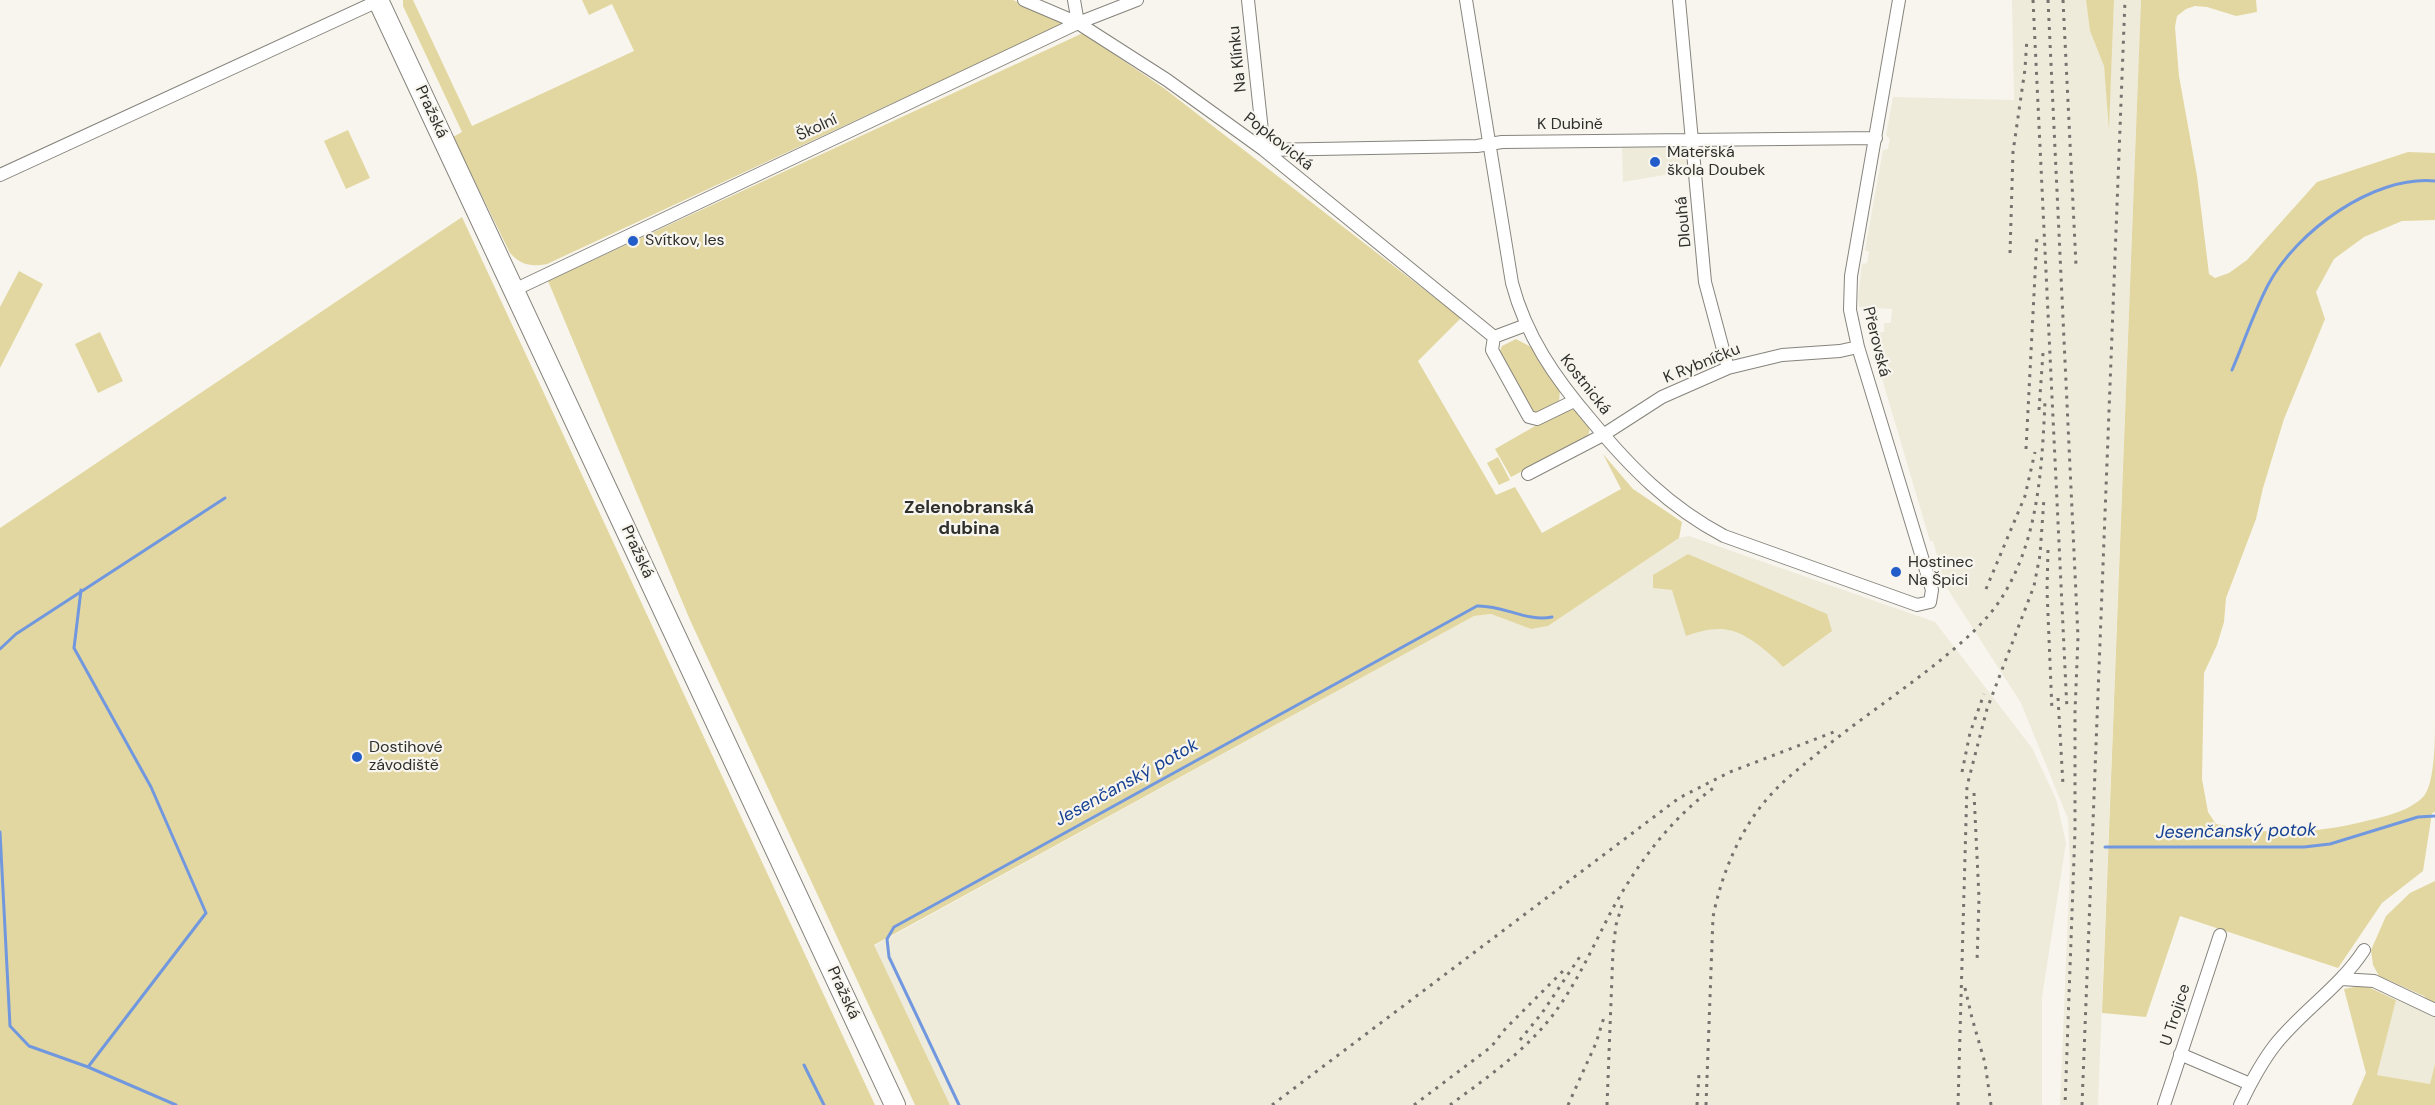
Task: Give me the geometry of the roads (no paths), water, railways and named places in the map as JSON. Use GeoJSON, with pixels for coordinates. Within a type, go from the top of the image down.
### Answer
{"type":"FeatureCollection","features":[{"type":"Feature","properties":{"kind":"main road","name":"Pražská"},"geometry":{"type":"LineString","coordinates":[[378,1],[895,1105]]}},
{"type":"Feature","properties":{"kind":"street","name":"Popkovická"},"geometry":{"type":"LineString","coordinates":[[1024,0],[1078,23],[1167,80],[1264,150],[1494,337]]}},
{"type":"Feature","properties":{"kind":"street"},"geometry":{"type":"LineString","coordinates":[[1074,0],[1078,23]]}},
{"type":"Feature","properties":{"kind":"street","name":"Školní"},"geometry":{"type":"LineString","coordinates":[[514,290],[1078,23],[1137,0]]}},
{"type":"Feature","properties":{"kind":"street","name":"Na Klínku"},"geometry":{"type":"LineString","coordinates":[[1248,0],[1264,150]]}},
{"type":"Feature","properties":{"kind":"street","name":"Kostnická"},"geometry":{"type":"LineString","coordinates":[[1466,0],[1512,283],[1526,325],[1543,358],[1574,401],[1640,477],[1700,523],[1724,536],[1917,605]]}},
{"type":"Feature","properties":{"kind":"street","name":"Dlouhá"},"geometry":{"type":"LineString","coordinates":[[1679,0],[1705,282],[1728,368]]}},
{"type":"Feature","properties":{"kind":"street","name":"Přerovská"},"geometry":{"type":"LineString","coordinates":[[1899,0],[1850,289],[1850,310],[1858,347],[1932,590],[1930,602],[1917,605]]}},
{"type":"Feature","properties":{"kind":"street"},"geometry":{"type":"LineString","coordinates":[[0,175],[378,1]]}},
{"type":"Feature","properties":{"kind":"street","name":"K Dubině"},"geometry":{"type":"LineString","coordinates":[[1264,150],[1488,145],[1502,142],[1876,138]]}},
{"type":"Feature","properties":{"kind":"street"},"geometry":{"type":"LineString","coordinates":[[1526,325],[1494,337],[1492,350],[1529,417],[1537,419],[1574,401]]}},
{"type":"Feature","properties":{"kind":"street","name":"K Rybníčku"},"geometry":{"type":"LineString","coordinates":[[1603,435],[1662,397],[1728,368],[1782,355],[1840,351],[1858,347]]}},
{"type":"Feature","properties":{"kind":"street"},"geometry":{"type":"LineString","coordinates":[[1528,474],[1603,435]]}},
{"type":"Feature","properties":{"kind":"street","name":"U Trojice"},"geometry":{"type":"LineString","coordinates":[[2164,1105],[2220,935]]}},
{"type":"Feature","properties":{"kind":"street"},"geometry":{"type":"LineString","coordinates":[[2240,1105],[2250,1084],[2275,1045],[2342,979],[2364,950]]}},
{"type":"Feature","properties":{"kind":"street"},"geometry":{"type":"LineString","coordinates":[[2342,979],[2374,981],[2435,1010]]}},
{"type":"Feature","properties":{"kind":"street"},"geometry":{"type":"LineString","coordinates":[[2180,1054],[2250,1084]]}},
{"type":"Feature","properties":{"kind":"waterway"},"geometry":{"type":"LineString","coordinates":[[2232,370],[2268,285],[2297,246],[2317,227],[2362,197],[2387,187],[2411,182],[2435,181]]}},
{"type":"Feature","properties":{"kind":"waterway"},"geometry":{"type":"LineString","coordinates":[[0,649],[16,634],[225,498]]}},
{"type":"Feature","properties":{"kind":"waterway"},"geometry":{"type":"LineString","coordinates":[[81,590],[74,648],[151,787],[206,913],[88,1067]]}},
{"type":"Feature","properties":{"kind":"waterway","name":"Jesenčanský potok"},"geometry":{"type":"LineString","coordinates":[[959,1105],[889,957],[887,939],[894,927],[1477,606],[1487,606],[1533,617],[1552,617]]}},
{"type":"Feature","properties":{"kind":"waterway","name":"Jesenčanský potok"},"geometry":{"type":"LineString","coordinates":[[2105,847],[2304,847],[2330,844],[2418,817],[2435,816]]}},
{"type":"Feature","properties":{"kind":"waterway"},"geometry":{"type":"LineString","coordinates":[[0,832],[10,1026],[29,1046],[88,1067],[176,1105]]}},
{"type":"Feature","properties":{"kind":"waterway"},"geometry":{"type":"LineString","coordinates":[[804,1065],[824,1105]]}},
{"type":"Feature","properties":{"kind":"railway"},"geometry":{"type":"LineString","coordinates":[[2033,0],[2067,710]]}},
{"type":"Feature","properties":{"kind":"railway"},"geometry":{"type":"LineString","coordinates":[[2048,0],[2078,637],[2075,712],[2075,830],[2065,1105]]}},
{"type":"Feature","properties":{"kind":"railway"},"geometry":{"type":"LineString","coordinates":[[2063,0],[2076,265]]}},
{"type":"Feature","properties":{"kind":"railway"},"geometry":{"type":"LineString","coordinates":[[2082,1105],[2125,0]]}},
{"type":"Feature","properties":{"kind":"railway"},"geometry":{"type":"LineString","coordinates":[[2010,253],[2013,152],[2027,38]]}},
{"type":"Feature","properties":{"kind":"railway"},"geometry":{"type":"LineString","coordinates":[[2026,449],[2037,236]]}},
{"type":"Feature","properties":{"kind":"railway"},"geometry":{"type":"LineString","coordinates":[[2039,410],[2043,353]]}},
{"type":"Feature","properties":{"kind":"railway"},"geometry":{"type":"LineString","coordinates":[[1706,1105],[1713,917],[1732,855],[1757,812],[1785,780],[1957,646],[1976,629],[2001,599],[2018,566],[2033,520],[2040,473],[2045,402]]}},
{"type":"Feature","properties":{"kind":"railway"},"geometry":{"type":"LineString","coordinates":[[1986,589],[2025,496],[2035,452]]}},
{"type":"Feature","properties":{"kind":"railway"},"geometry":{"type":"LineString","coordinates":[[1958,1105],[1967,786],[1987,709],[2034,586],[2040,555],[2044,498]]}},
{"type":"Feature","properties":{"kind":"railway"},"geometry":{"type":"LineString","coordinates":[[2048,550],[2047,590],[2052,711]]}},
{"type":"Feature","properties":{"kind":"railway"},"geometry":{"type":"LineString","coordinates":[[1962,772],[1970,733],[1984,694]]}},
{"type":"Feature","properties":{"kind":"railway"},"geometry":{"type":"LineString","coordinates":[[2058,698],[2063,785]]}},
{"type":"Feature","properties":{"kind":"railway"},"geometry":{"type":"LineString","coordinates":[[1272,1105],[1679,798],[1730,772],[1839,730]]}},
{"type":"Feature","properties":{"kind":"railway"},"geometry":{"type":"LineString","coordinates":[[1450,1105],[1508,1061],[1547,1022],[1573,984],[1633,874],[1684,812],[1715,787]]}},
{"type":"Feature","properties":{"kind":"railway"},"geometry":{"type":"LineString","coordinates":[[1974,793],[1979,898],[1977,962]]}},
{"type":"Feature","properties":{"kind":"railway"},"geometry":{"type":"LineString","coordinates":[[1607,1105],[1613,950],[1616,925],[1623,902]]}},
{"type":"Feature","properties":{"kind":"railway"},"geometry":{"type":"LineString","coordinates":[[1520,1040],[1542,1013],[1581,955]]}},
{"type":"Feature","properties":{"kind":"railway"},"geometry":{"type":"LineString","coordinates":[[1414,1105],[1491,1047],[1506,1028],[1563,971]]}},
{"type":"Feature","properties":{"kind":"railway"},"geometry":{"type":"LineString","coordinates":[[1965,988],[1985,1063],[1991,1105]]}},
{"type":"Feature","properties":{"kind":"railway"},"geometry":{"type":"LineString","coordinates":[[1568,1105],[1596,1043],[1605,1014]]}},
{"type":"Feature","properties":{"kind":"railway"},"geometry":{"type":"LineString","coordinates":[[1697,1105],[1699,1074]]}},
{"type":"Feature","properties":{"kind":"place","name":"Mateřská škola Doubek"},"geometry":{"type":"Point","coordinates":[1655,162]}},
{"type":"Feature","properties":{"kind":"place","name":"Svítkov, les"},"geometry":{"type":"Point","coordinates":[633,241]}},
{"type":"Feature","properties":{"kind":"place","name":"Hostinec Na Špici"},"geometry":{"type":"Point","coordinates":[1896,572]}},
{"type":"Feature","properties":{"kind":"place","name":"Dostihové závodiště"},"geometry":{"type":"Point","coordinates":[357,757]}},
{"type":"Feature","properties":{"kind":"district","name":"Zelenobranská dubina"},"geometry":{"type":"Point","coordinates":[969,518]}}]}
